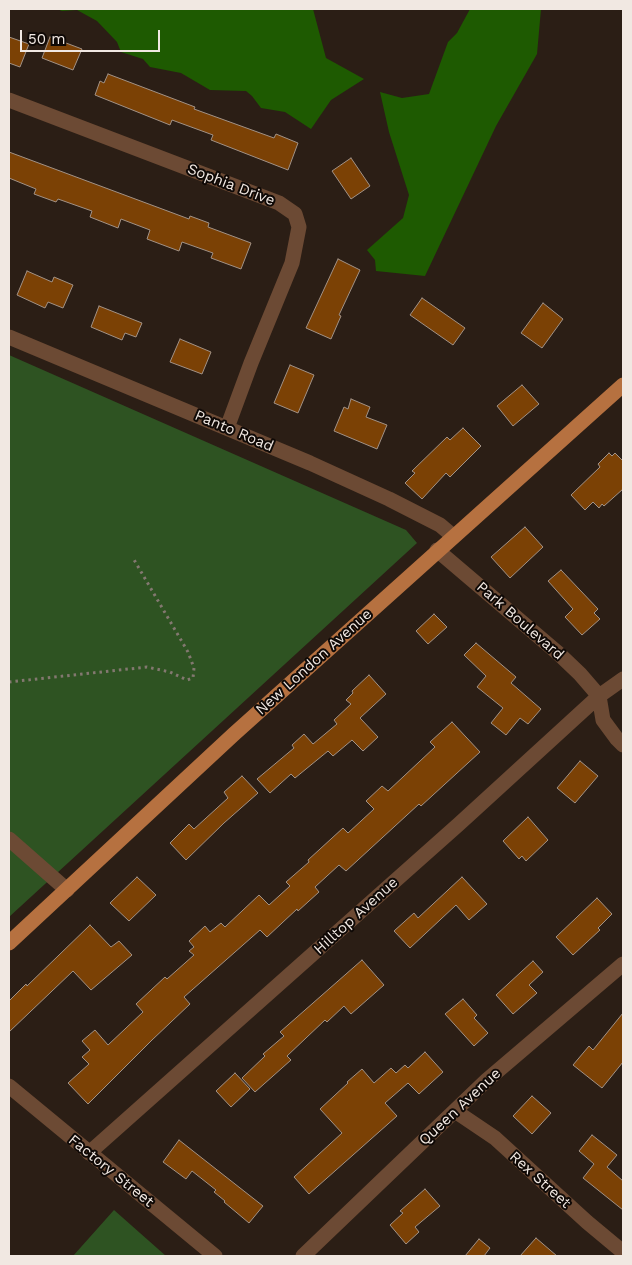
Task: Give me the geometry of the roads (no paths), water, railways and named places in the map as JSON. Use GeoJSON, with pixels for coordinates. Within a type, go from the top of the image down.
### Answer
{"type":"FeatureCollection","features":[{"type":"Feature","properties":{"kind":"main road","name":"New London Avenue"},"geometry":{"type":"LineString","coordinates":[[9,942],[234,734],[623,385]]}},
{"type":"Feature","properties":{"kind":"street","name":"Sophia Drive"},"geometry":{"type":"LineString","coordinates":[[9,100],[279,203],[295,214],[299,227],[292,264],[251,363],[227,428]]}},
{"type":"Feature","properties":{"kind":"street","name":"Panto Road"},"geometry":{"type":"LineString","coordinates":[[9,336],[389,498],[440,526],[454,536]]}},
{"type":"Feature","properties":{"kind":"street","name":"Park Boulevard"},"geometry":{"type":"LineString","coordinates":[[437,550],[558,653],[600,696]]}},
{"type":"Feature","properties":{"kind":"street","name":"Hilltop Avenue"},"geometry":{"type":"LineString","coordinates":[[88,1153],[459,824],[600,696],[623,679]]}},
{"type":"Feature","properties":{"kind":"street"},"geometry":{"type":"LineString","coordinates":[[623,695],[600,696],[603,720],[623,745]]}},
{"type":"Feature","properties":{"kind":"street"},"geometry":{"type":"LineString","coordinates":[[9,839],[67,890]]}},
{"type":"Feature","properties":{"kind":"street","name":"Queen Avenue"},"geometry":{"type":"LineString","coordinates":[[302,1256],[487,1080],[623,964]]}},
{"type":"Feature","properties":{"kind":"street","name":"Factory Street"},"geometry":{"type":"LineString","coordinates":[[9,1086],[215,1256]]}},
{"type":"Feature","properties":{"kind":"street","name":"Rex Street"},"geometry":{"type":"LineString","coordinates":[[455,1110],[495,1138],[587,1222],[623,1252]]}}]}
